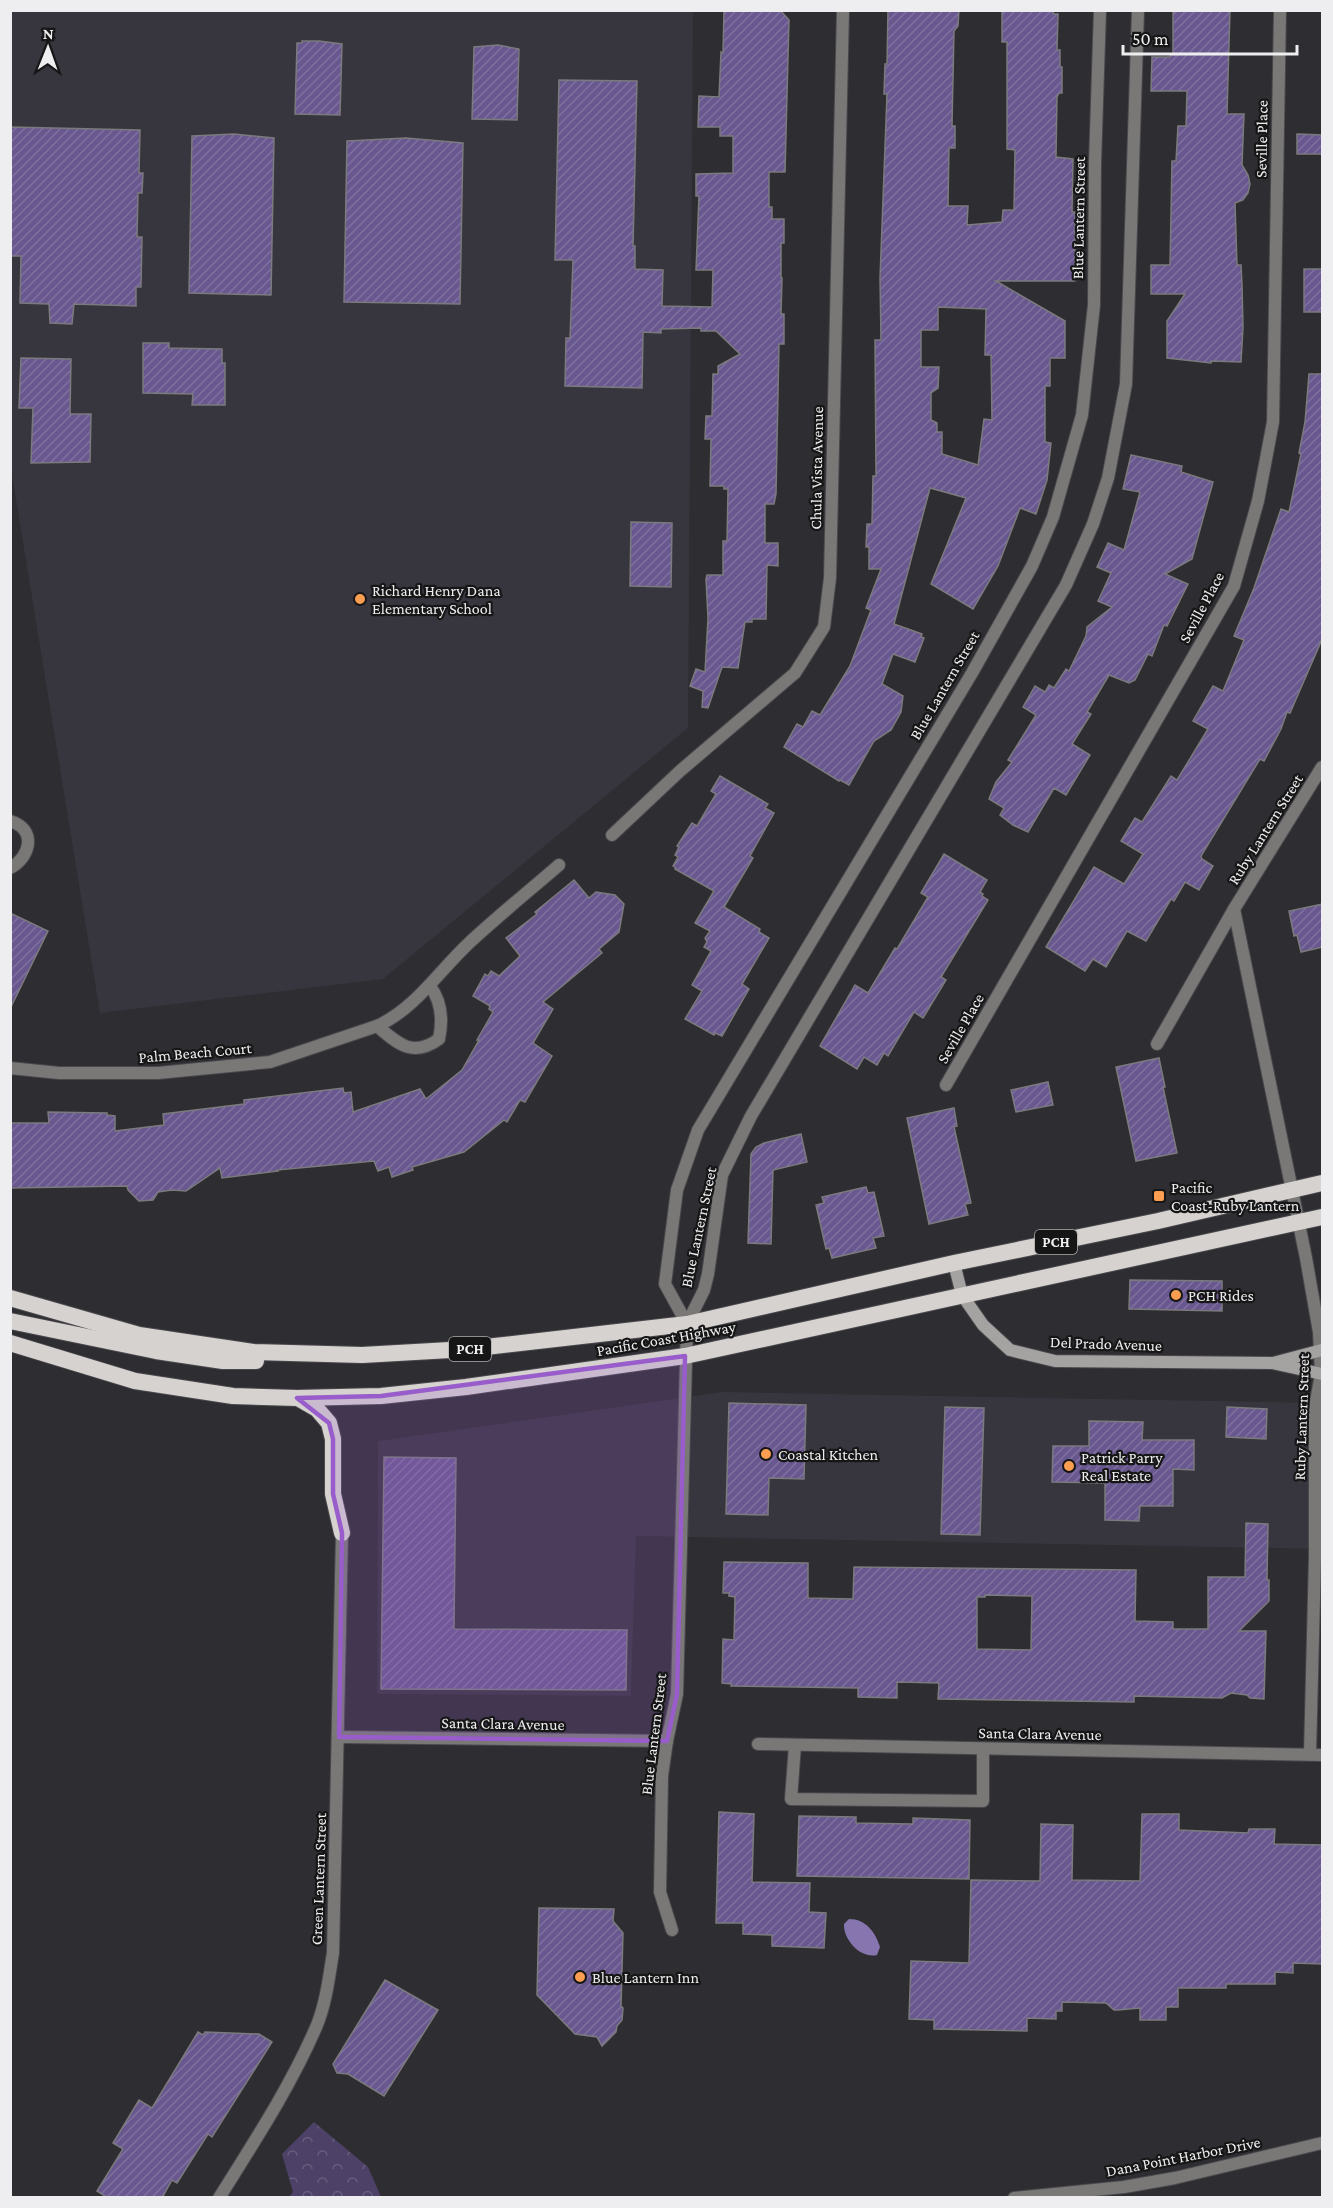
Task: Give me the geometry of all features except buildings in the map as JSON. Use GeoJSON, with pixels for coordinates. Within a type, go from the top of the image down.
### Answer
{"type":"FeatureCollection","features":[{"type":"Feature","properties":{"kind":"highway","name":"Pacific Coast Highway"},"geometry":{"type":"LineString","coordinates":[[10,1298],[139,1335],[253,1352],[362,1354],[468,1349],[687,1324],[1323,1183]]}},
{"type":"Feature","properties":{"kind":"highway","name":"Pacific Coast Highway"},"geometry":{"type":"LineString","coordinates":[[10,1343],[135,1381],[233,1396],[297,1398],[381,1396],[685,1356],[1323,1217]]}},
{"type":"Feature","properties":{"kind":"highway"},"geometry":{"type":"LineString","coordinates":[[10,1321],[156,1351],[223,1361],[278,1362],[362,1354]]}},
{"type":"Feature","properties":{"kind":"highway"},"geometry":{"type":"LineString","coordinates":[[297,1398],[317,1409],[329,1423],[333,1440],[333,1494],[342,1533]]}},
{"type":"Feature","properties":{"kind":"main road","name":"Del Prado Avenue"},"geometry":{"type":"LineString","coordinates":[[954,1263],[962,1295],[983,1325],[1010,1350],[1055,1360],[1272,1363],[1322,1374]]}},
{"type":"Feature","properties":{"kind":"main road","name":"Del Prado Avenue"},"geometry":{"type":"LineString","coordinates":[[1272,1363],[1321,1350]]}},
{"type":"Feature","properties":{"kind":"street","name":"Chula Vista Avenue"},"geometry":{"type":"LineString","coordinates":[[612,835],[680,771],[795,673],[824,627],[830,578],[843,10]]}},
{"type":"Feature","properties":{"kind":"street","name":"Blue Lantern Street"},"geometry":{"type":"LineString","coordinates":[[687,1324],[665,1284],[677,1190],[698,1130],[972,673],[1032,566],[1053,517],[1082,415],[1094,305],[1095,163],[1100,10]]}},
{"type":"Feature","properties":{"kind":"street","name":"Blue Lantern Street"},"geometry":{"type":"LineString","coordinates":[[672,1930],[660,1892],[663,1776],[667,1741],[677,1694],[687,1324],[704,1290],[708,1274],[722,1175],[751,1116],[1066,585],[1093,524],[1108,478],[1126,384],[1138,10]]}},
{"type":"Feature","properties":{"kind":"street","name":"Seville Place"},"geometry":{"type":"LineString","coordinates":[[946,1085],[1234,586],[1258,501],[1273,422],[1280,10]]}},
{"type":"Feature","properties":{"kind":"street","name":"Ruby Lantern Street"},"geometry":{"type":"LineString","coordinates":[[1157,1044],[1234,909],[1323,767]]}},
{"type":"Feature","properties":{"kind":"street"},"geometry":{"type":"LineString","coordinates":[[10,821],[23,829],[28,847],[19,864],[10,868]]}},
{"type":"Feature","properties":{"kind":"street","name":"Palm Beach Court"},"geometry":{"type":"LineString","coordinates":[[10,1068],[59,1073],[158,1073],[270,1062],[377,1026],[387,1022],[430,986],[467,945],[559,865]]}},
{"type":"Feature","properties":{"kind":"street","name":"Ruby Lantern Street"},"geometry":{"type":"LineString","coordinates":[[1234,909],[1298,1223],[1321,1350],[1322,1374],[1315,1407],[1317,1755]]}},
{"type":"Feature","properties":{"kind":"street"},"geometry":{"type":"LineString","coordinates":[[377,1026],[410,1049],[428,1047],[439,1039],[442,1025],[441,1009],[436,993],[430,986]]}},
{"type":"Feature","properties":{"kind":"street","name":"Green Lantern Street"},"geometry":{"type":"LineString","coordinates":[[219,2198],[270,2117],[317,2024],[327,1990],[333,1953],[342,1533]]}},
{"type":"Feature","properties":{"kind":"street","name":"Santa Clara Avenue"},"geometry":{"type":"LineString","coordinates":[[339,1737],[667,1741]]}},
{"type":"Feature","properties":{"kind":"street","name":"Santa Clara Avenue"},"geometry":{"type":"LineString","coordinates":[[758,1744],[1317,1755]]}},
{"type":"Feature","properties":{"kind":"street"},"geometry":{"type":"LineString","coordinates":[[795,1745],[791,1799],[983,1801],[983,1749]]}},
{"type":"Feature","properties":{"kind":"street","name":"Dana Point Harbor Drive"},"geometry":{"type":"LineString","coordinates":[[1014,2198],[1124,2187],[1175,2178],[1323,2143]]}},
{"type":"Feature","properties":{"kind":"highlighted area"},"geometry":{"type":"Polygon","coordinates":[[[685,1356],[677,1694],[667,1741],[339,1737],[342,1533],[333,1494],[333,1439],[329,1423],[297,1398],[381,1396],[685,1356]]]}},
{"type":"Feature","properties":{"kind":"shaded area","name":"Richard Henry Dana Elementary School"},"geometry":{"type":"Polygon","coordinates":[[[10,11],[693,11],[688,728],[383,979],[100,1013],[11,469],[10,11]]]}},
{"type":"Feature","properties":{"kind":"shaded area"},"geometry":{"type":"Polygon","coordinates":[[[722,1392],[1322,1403],[1322,1549],[636,1536],[631,1696],[377,1694],[378,1441],[722,1392]]]}},
{"type":"Feature","properties":{"kind":"shaded area"},"geometry":{"type":"Polygon","coordinates":[[[849,1919],[860,1921],[872,1932],[880,1947],[877,1955],[865,1954],[850,1942],[844,1930],[844,1924],[849,1919]]]}},
{"type":"Feature","properties":{"kind":"green space"},"geometry":{"type":"Polygon","coordinates":[[[314,2122],[368,2167],[381,2197],[289,2197],[293,2192],[282,2154],[314,2122]]]}},
{"type":"Feature","properties":{"kind":"place","name":"Richard Henry Dana Elementary School"},"geometry":{"type":"Point","coordinates":[360,599]}},
{"type":"Feature","properties":{"kind":"place","name":"Pacific Coast-Ruby Lantern"},"geometry":{"type":"Point","coordinates":[1159,1196]}},
{"type":"Feature","properties":{"kind":"place","name":"PCH Rides"},"geometry":{"type":"Point","coordinates":[1176,1295]}},
{"type":"Feature","properties":{"kind":"place","name":"Coastal Kitchen"},"geometry":{"type":"Point","coordinates":[766,1454]}},
{"type":"Feature","properties":{"kind":"place","name":"Patrick Parry Real Estate"},"geometry":{"type":"Point","coordinates":[1069,1466]}},
{"type":"Feature","properties":{"kind":"place","name":"Blue Lantern Inn"},"geometry":{"type":"Point","coordinates":[580,1977]}}]}
